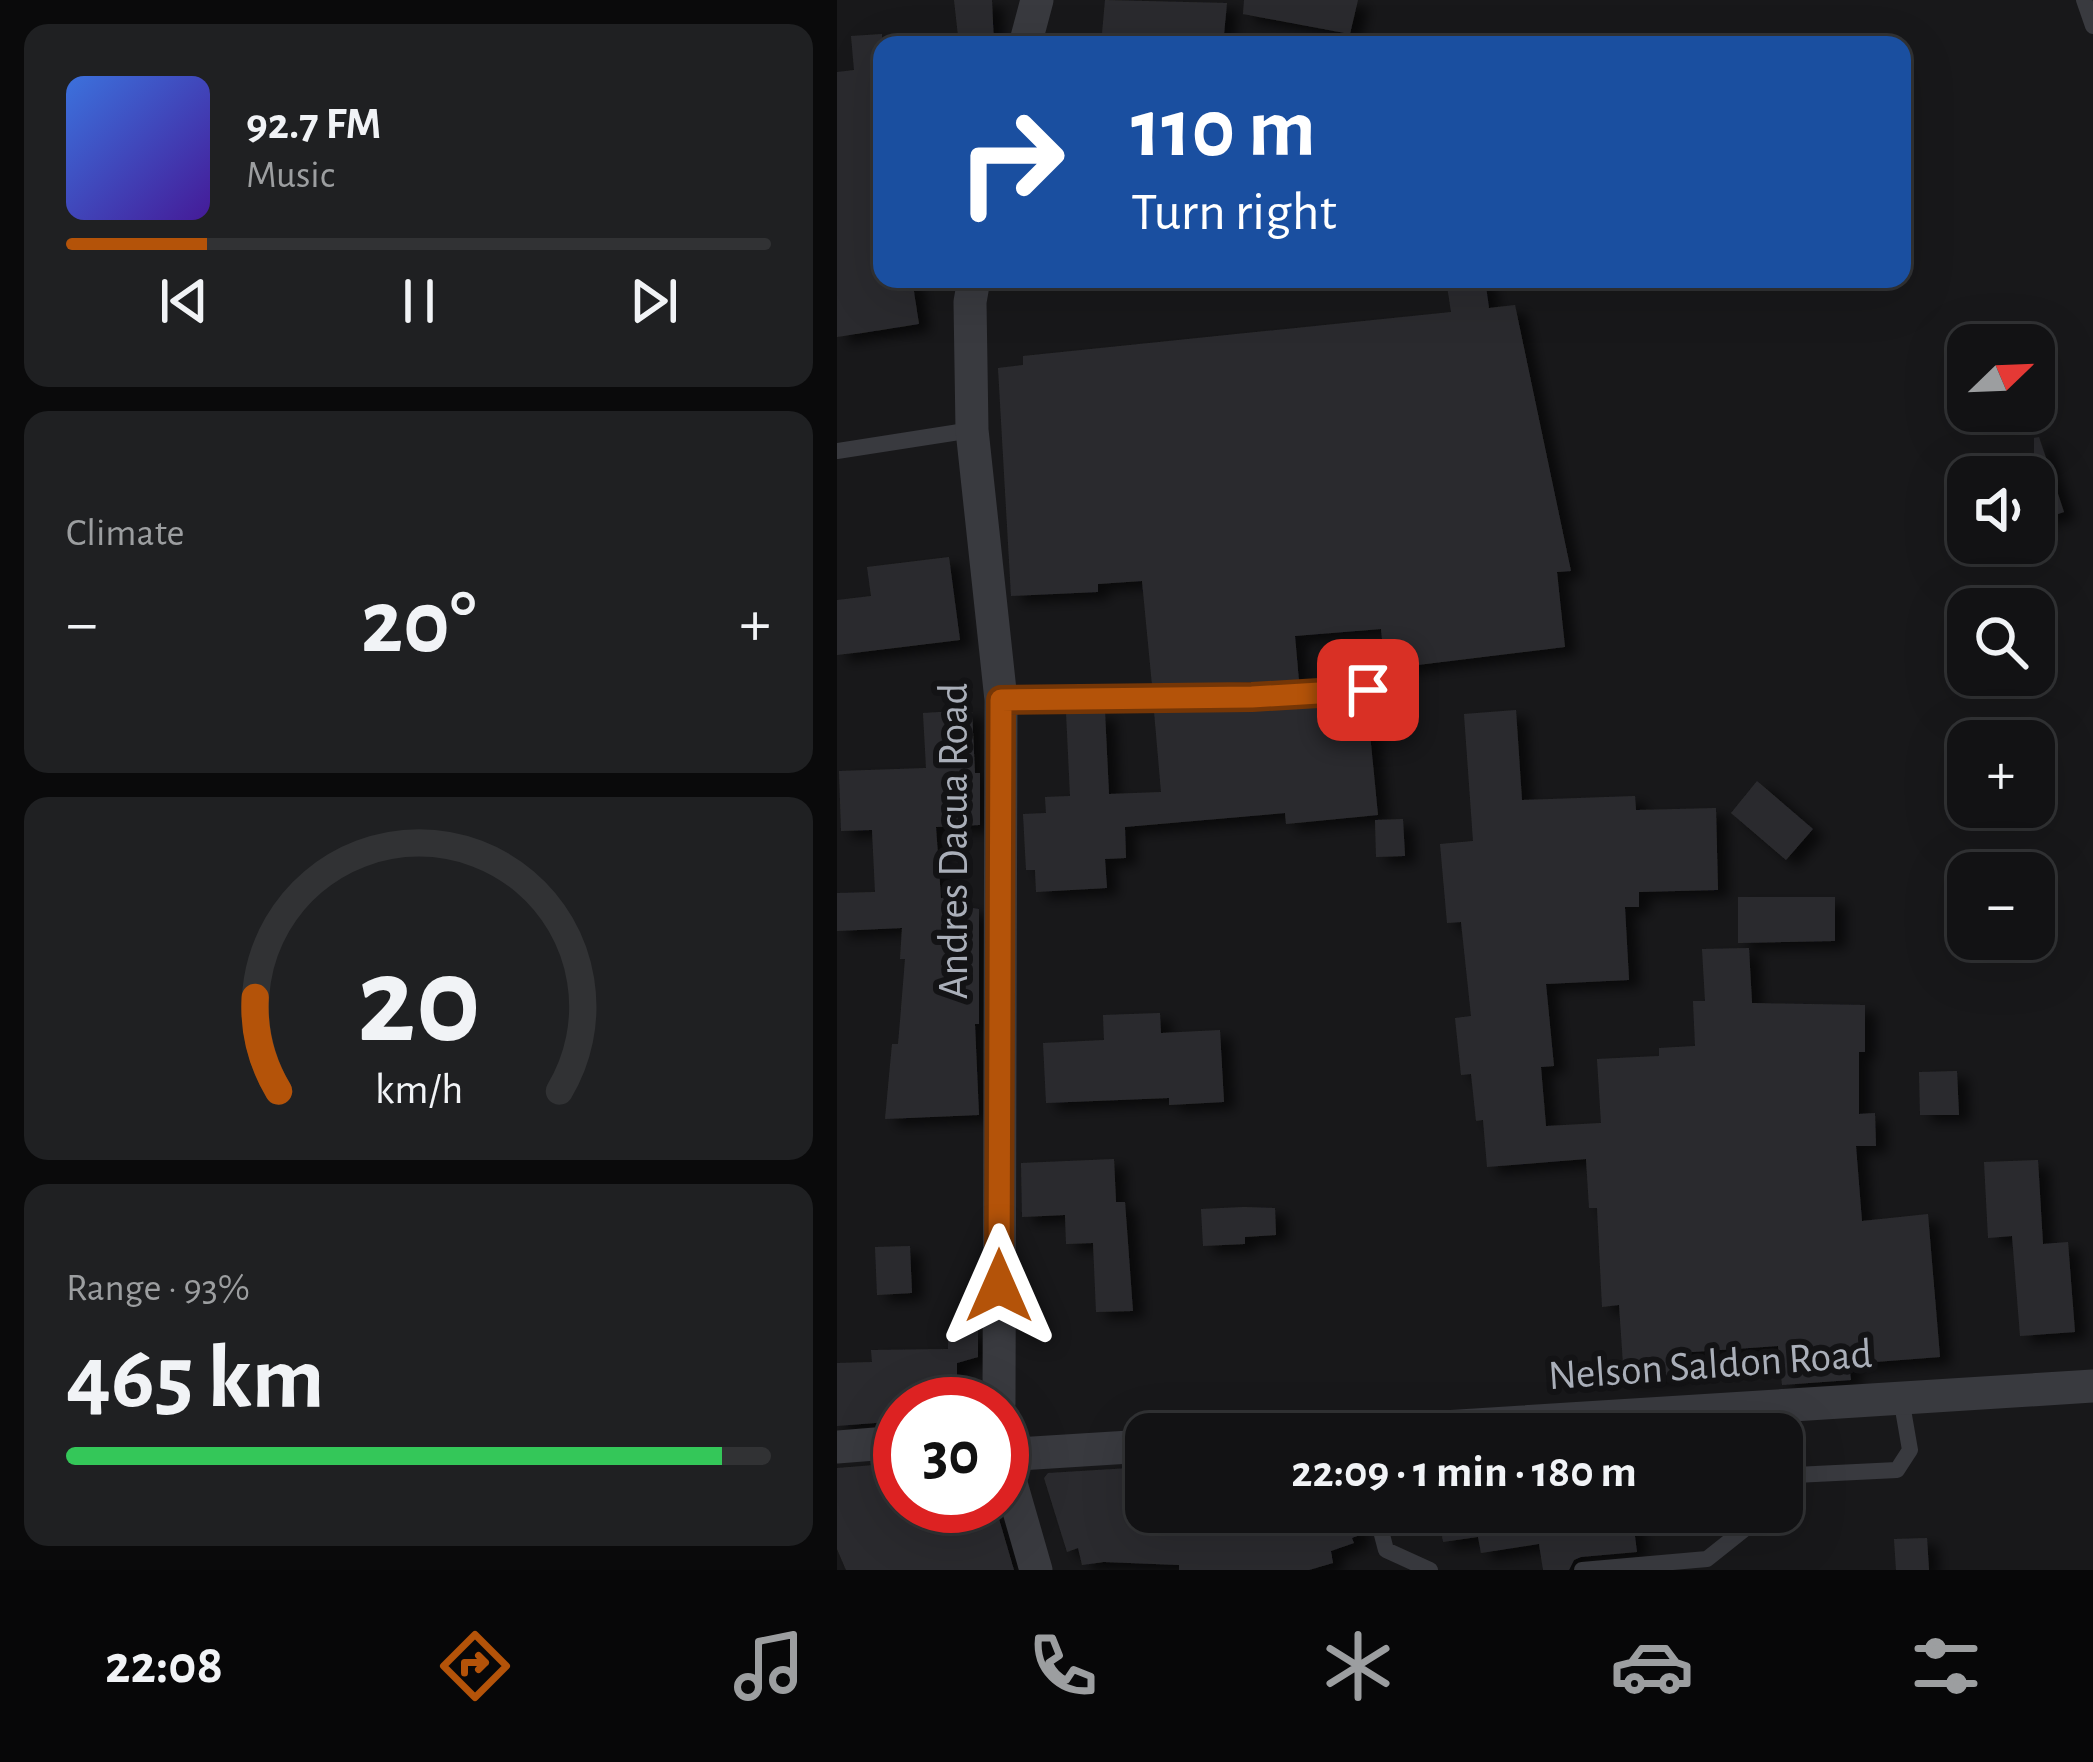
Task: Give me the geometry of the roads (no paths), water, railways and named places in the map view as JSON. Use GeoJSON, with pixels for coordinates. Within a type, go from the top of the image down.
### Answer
{"type":"FeatureCollection","features":[{"type":"Feature","properties":{"kind":"street"},"geometry":{"type":"LineString","coordinates":[[1027,36],[1037,0]]}},
{"type":"Feature","properties":{"kind":"street","name":"Andres Dacua Road"},"geometry":{"type":"LineString","coordinates":[[972,288],[973,430],[1001,700],[999,1377]]}},
{"type":"Feature","properties":{"kind":"street","name":"Nelson Saldon Road"},"geometry":{"type":"LineString","coordinates":[[1673,1413],[2093,1386]]}},
{"type":"Feature","properties":{"kind":"street"},"geometry":{"type":"LineString","coordinates":[[837,1447],[873,1444]]}},
{"type":"Feature","properties":{"kind":"street"},"geometry":{"type":"LineString","coordinates":[[1029,1452],[1125,1447]]}},
{"type":"Feature","properties":{"kind":"street"},"geometry":{"type":"LineString","coordinates":[[1026,1533],[1037,1570]]}},
{"type":"Feature","properties":{"kind":"lane"},"geometry":{"type":"LineString","coordinates":[[2084,0],[2093,26]]}},
{"type":"Feature","properties":{"kind":"lane"},"geometry":{"type":"LineString","coordinates":[[837,451],[973,430]]}},
{"type":"Feature","properties":{"kind":"lane"},"geometry":{"type":"LineString","coordinates":[[1001,700],[1252,697],[1368,690]]}},
{"type":"Feature","properties":{"kind":"lane"},"geometry":{"type":"LineString","coordinates":[[1803,1474],[1897,1470],[1910,1450],[1901,1398]]}},
{"type":"Feature","properties":{"kind":"lane"},"geometry":{"type":"LineString","coordinates":[[1382,1533],[1386,1550],[1430,1570]]}},
{"type":"Feature","properties":{"kind":"lane"},"geometry":{"type":"LineString","coordinates":[[1583,1570],[1706,1559],[1739,1533]]}}]}
